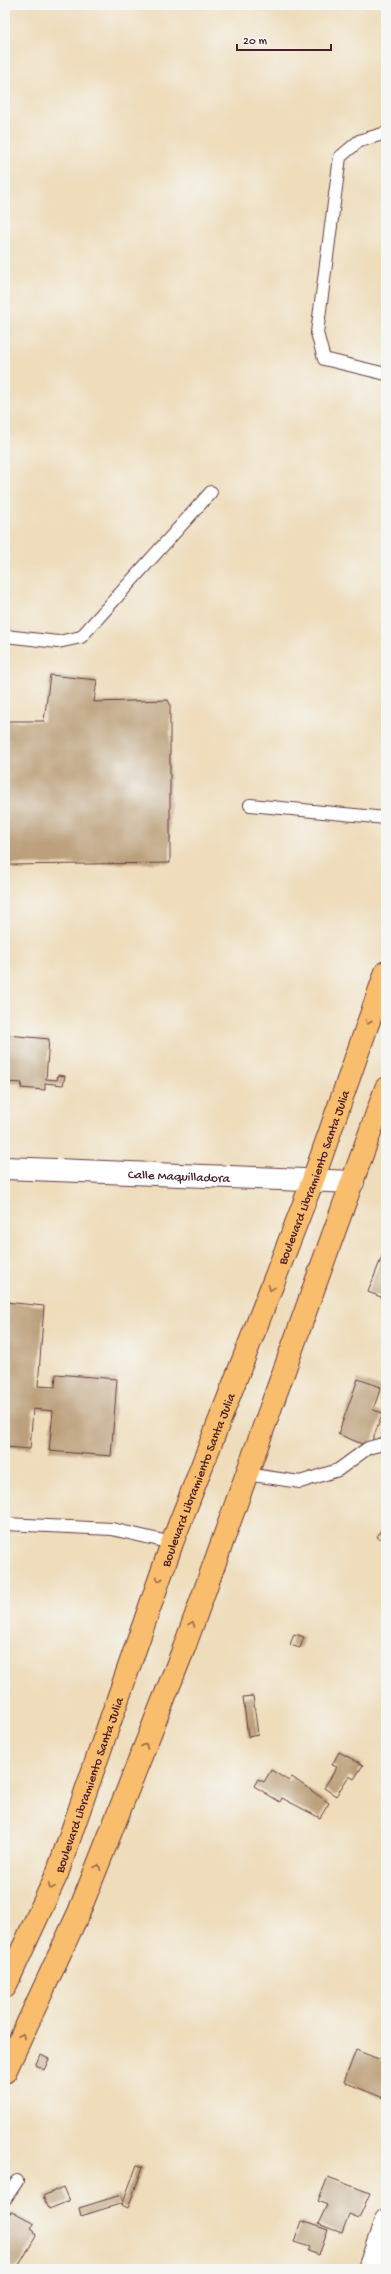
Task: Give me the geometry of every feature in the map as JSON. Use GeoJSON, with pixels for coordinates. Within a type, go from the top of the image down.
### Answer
{"type":"FeatureCollection","features":[{"type":"Feature","properties":{"kind":"main road","name":"Boulevard Libramiento Santa Julia"},"geometry":{"type":"LineString","coordinates":[[5,1987],[57,1874],[172,1543],[313,1180],[386,972]]}},
{"type":"Feature","properties":{"kind":"main road"},"geometry":{"type":"LineString","coordinates":[[5,2072],[80,1912],[184,1648],[386,1088]]}},
{"type":"Feature","properties":{"kind":"street","name":"Calle Maquilladora"},"geometry":{"type":"LineString","coordinates":[[5,1168],[353,1182]]}},
{"type":"Feature","properties":{"kind":"street"},"geometry":{"type":"LineString","coordinates":[[369,2269],[386,2220]]}},
{"type":"Feature","properties":{"kind":"lane"},"geometry":{"type":"LineString","coordinates":[[386,133],[359,141],[340,157],[317,333],[324,359],[386,374]]}},
{"type":"Feature","properties":{"kind":"lane"},"geometry":{"type":"LineString","coordinates":[[5,636],[58,642],[81,637],[211,492]]}},
{"type":"Feature","properties":{"kind":"lane"},"geometry":{"type":"LineString","coordinates":[[250,805],[386,818]]}},
{"type":"Feature","properties":{"kind":"lane"},"geometry":{"type":"LineString","coordinates":[[246,1474],[300,1482],[338,1470],[368,1448],[386,1443]]}},
{"type":"Feature","properties":{"kind":"lane"},"geometry":{"type":"LineString","coordinates":[[5,1524],[112,1530],[172,1543]]}},
{"type":"Feature","properties":{"kind":"lane"},"geometry":{"type":"LineString","coordinates":[[5,2199],[17,2181]]}},
{"type":"Feature","properties":{"kind":"building"},"geometry":{"type":"Polygon","coordinates":[[[50,675],[97,680],[94,702],[168,700],[170,704],[170,863],[5,865],[5,721],[44,721],[50,675]]]}},
{"type":"Feature","properties":{"kind":"building"},"geometry":{"type":"Polygon","coordinates":[[[8,1035],[49,1039],[46,1079],[57,1080],[58,1075],[65,1076],[63,1085],[45,1083],[45,1090],[21,1088],[22,1083],[5,1082],[5,1040],[8,1040],[8,1035]]]}},
{"type":"Feature","properties":{"kind":"building"},"geometry":{"type":"Polygon","coordinates":[[[384,1251],[386,1252],[386,1299],[368,1292],[384,1251]]]}},
{"type":"Feature","properties":{"kind":"building"},"geometry":{"type":"Polygon","coordinates":[[[5,1302],[44,1306],[38,1386],[55,1387],[56,1374],[117,1379],[111,1456],[49,1451],[53,1411],[33,1409],[30,1449],[5,1447],[5,1302]]]}},
{"type":"Feature","properties":{"kind":"building"},"geometry":{"type":"Polygon","coordinates":[[[358,1379],[381,1387],[373,1410],[383,1413],[368,1451],[362,1444],[338,1434],[358,1379]]]}},
{"type":"Feature","properties":{"kind":"building"},"geometry":{"type":"Polygon","coordinates":[[[381,1530],[386,1533],[386,1541],[377,1537],[381,1530]]]}},
{"type":"Feature","properties":{"kind":"building"},"geometry":{"type":"Polygon","coordinates":[[[294,1634],[304,1637],[300,1648],[290,1645],[294,1634]]]}},
{"type":"Feature","properties":{"kind":"building"},"geometry":{"type":"Polygon","coordinates":[[[253,1696],[258,1735],[248,1737],[243,1697],[253,1696]]]}},
{"type":"Feature","properties":{"kind":"building"},"geometry":{"type":"Polygon","coordinates":[[[339,1752],[363,1765],[354,1779],[349,1776],[336,1796],[324,1788],[337,1767],[332,1765],[339,1752]]]}},
{"type":"Feature","properties":{"kind":"building"},"geometry":{"type":"Polygon","coordinates":[[[271,1770],[289,1781],[292,1777],[329,1803],[320,1818],[282,1798],[280,1802],[254,1786],[258,1779],[264,1782],[271,1770]]]}},
{"type":"Feature","properties":{"kind":"building"},"geometry":{"type":"Polygon","coordinates":[[[356,2050],[386,2062],[386,2099],[344,2082],[356,2050]]]}},
{"type":"Feature","properties":{"kind":"building"},"geometry":{"type":"Polygon","coordinates":[[[41,2055],[49,2059],[44,2070],[35,2065],[41,2055]]]}},
{"type":"Feature","properties":{"kind":"building"},"geometry":{"type":"Polygon","coordinates":[[[137,2165],[143,2167],[128,2208],[122,2205],[123,2203],[81,2216],[79,2208],[121,2195],[123,2202],[137,2165]]]}},
{"type":"Feature","properties":{"kind":"building"},"geometry":{"type":"Polygon","coordinates":[[[328,2177],[370,2193],[359,2218],[349,2214],[342,2233],[318,2224],[327,2205],[318,2201],[328,2177]]]}},
{"type":"Feature","properties":{"kind":"building"},"geometry":{"type":"Polygon","coordinates":[[[63,2187],[69,2201],[49,2209],[43,2196],[63,2187]]]}},
{"type":"Feature","properties":{"kind":"building"},"geometry":{"type":"Polygon","coordinates":[[[12,2212],[34,2224],[31,2228],[34,2230],[36,2236],[18,2267],[5,2269],[5,2214],[12,2212]]]}},
{"type":"Feature","properties":{"kind":"building"},"geometry":{"type":"Polygon","coordinates":[[[301,2221],[328,2230],[319,2255],[308,2251],[310,2247],[294,2242],[301,2221]]]}}]}
